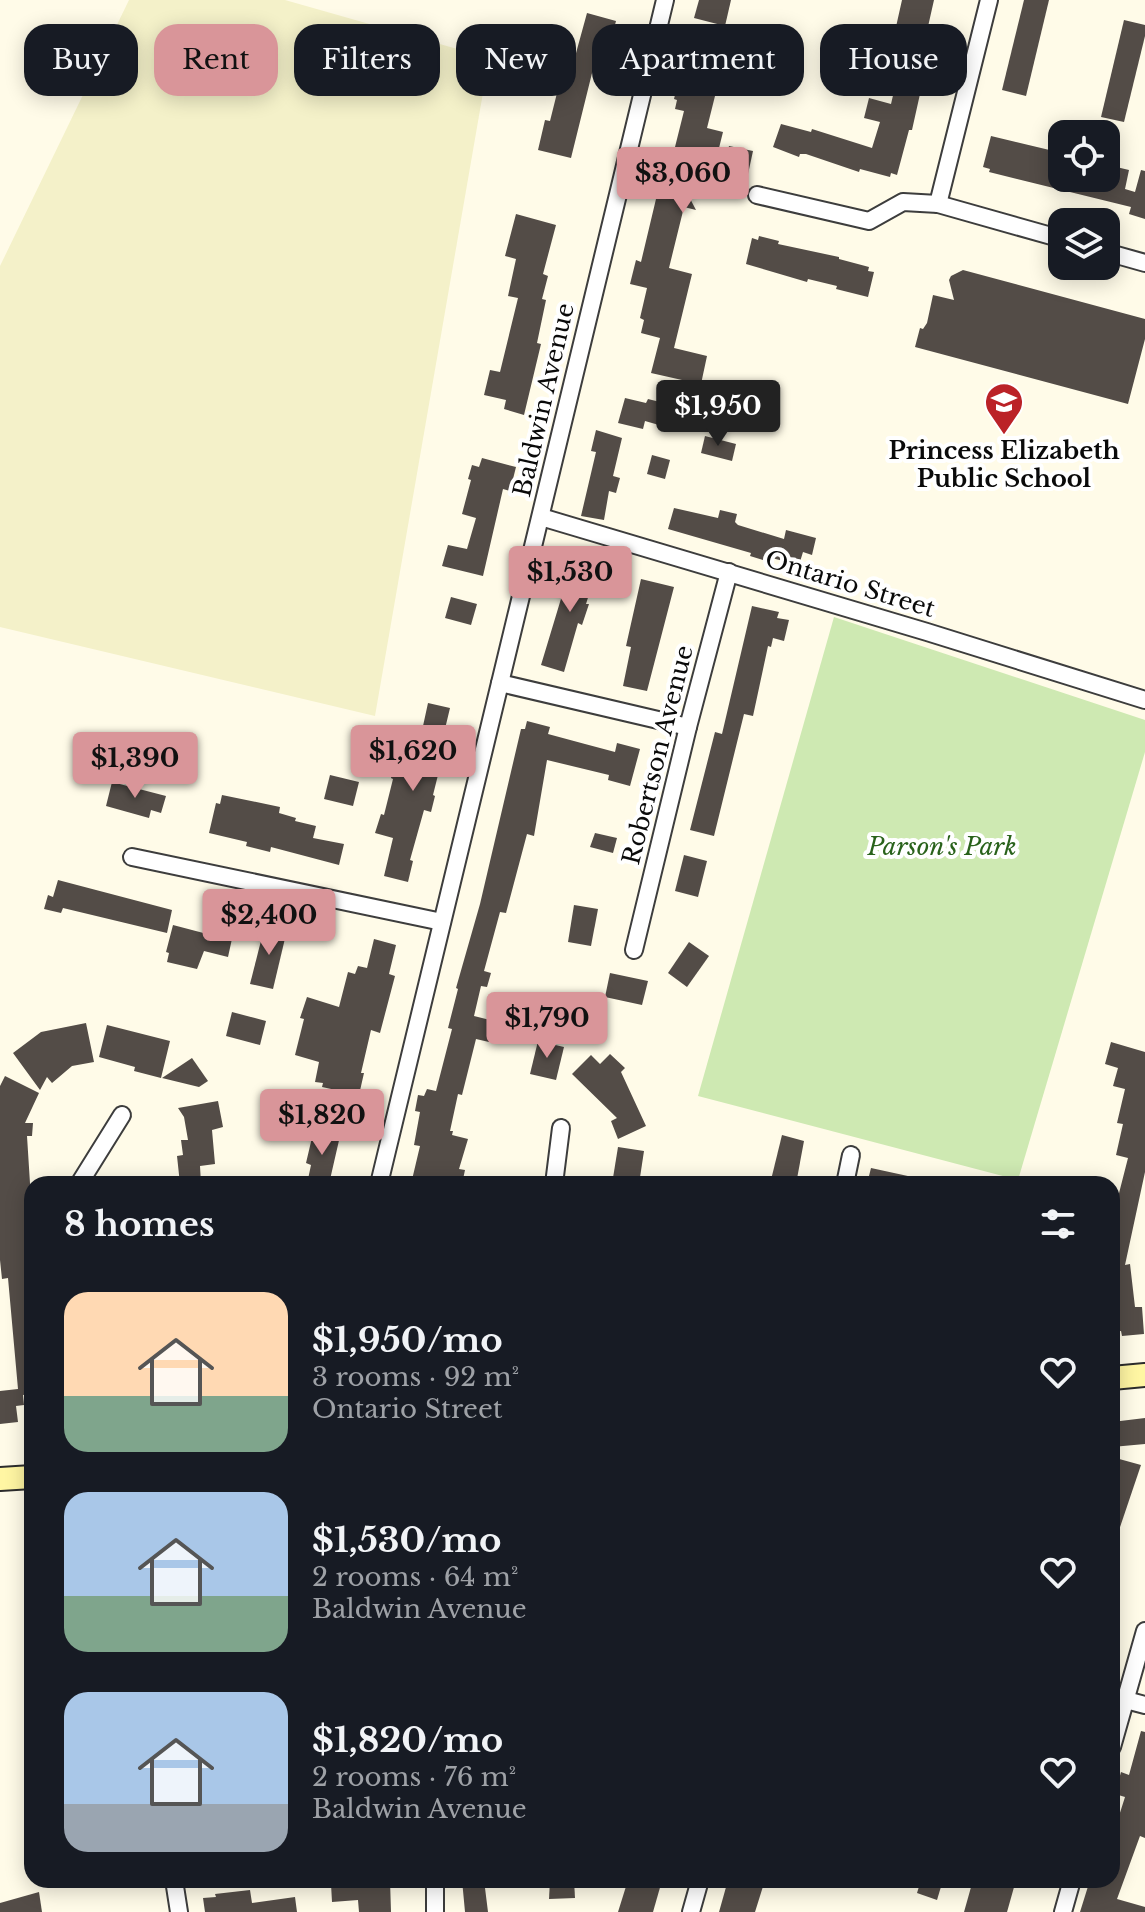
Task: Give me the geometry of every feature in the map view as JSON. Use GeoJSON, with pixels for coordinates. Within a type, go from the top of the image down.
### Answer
{"type":"FeatureCollection","features":[{"type":"Feature","properties":{"kind":"main road"},"geometry":{"type":"LineString","coordinates":[[1120,1377],[1145,1375]]}},
{"type":"Feature","properties":{"kind":"main road"},"geometry":{"type":"LineString","coordinates":[[0,1479],[24,1478]]}},
{"type":"Feature","properties":{"kind":"street","name":"Baldwin Avenue"},"geometry":{"type":"LineString","coordinates":[[381,1176],[665,0]]}},
{"type":"Feature","properties":{"kind":"street"},"geometry":{"type":"LineString","coordinates":[[938,204],[989,0]]}},
{"type":"Feature","properties":{"kind":"street"},"geometry":{"type":"LineString","coordinates":[[757,195],[869,221],[903,202],[938,204],[1048,235]]}},
{"type":"Feature","properties":{"kind":"street"},"geometry":{"type":"LineString","coordinates":[[1120,256],[1145,263]]}},
{"type":"Feature","properties":{"kind":"street","name":"Ontario Street"},"geometry":{"type":"LineString","coordinates":[[541,517],[1145,700]]}},
{"type":"Feature","properties":{"kind":"street","name":"Robertson Avenue"},"geometry":{"type":"LineString","coordinates":[[634,950],[729,572]]}},
{"type":"Feature","properties":{"kind":"street"},"geometry":{"type":"LineString","coordinates":[[500,683],[688,727]]}},
{"type":"Feature","properties":{"kind":"street"},"geometry":{"type":"LineString","coordinates":[[132,857],[442,922]]}},
{"type":"Feature","properties":{"kind":"street"},"geometry":{"type":"LineString","coordinates":[[84,1176],[122,1115]]}},
{"type":"Feature","properties":{"kind":"street"},"geometry":{"type":"LineString","coordinates":[[555,1176],[561,1128]]}},
{"type":"Feature","properties":{"kind":"street"},"geometry":{"type":"LineString","coordinates":[[847,1176],[851,1155]]}},
{"type":"Feature","properties":{"kind":"street"},"geometry":{"type":"LineString","coordinates":[[1120,1720],[1145,1631]]}},
{"type":"Feature","properties":{"kind":"street"},"geometry":{"type":"LineString","coordinates":[[1126,1700],[1145,1705]]}},
{"type":"Feature","properties":{"kind":"street"},"geometry":{"type":"LineString","coordinates":[[175,1888],[179,1912]]}},
{"type":"Feature","properties":{"kind":"street"},"geometry":{"type":"LineString","coordinates":[[435,1888],[435,1912]]}},
{"type":"Feature","properties":{"kind":"street"},"geometry":{"type":"LineString","coordinates":[[691,1912],[698,1888]]}},
{"type":"Feature","properties":{"kind":"street"},"geometry":{"type":"LineString","coordinates":[[1063,1912],[1070,1888]]}},
{"type":"Feature","properties":{"kind":"shaded area"},"geometry":{"type":"Polygon","coordinates":[[[129,0],[285,0],[369,24],[294,24],[294,96],[440,96],[440,44],[456,49],[456,96],[482,96],[375,716],[0,627],[0,266],[82,96],[138,96],[138,24],[117,24],[129,0]]]}},
{"type":"Feature","properties":{"kind":"green space","name":"Parson's Park"},"geometry":{"type":"Polygon","coordinates":[[[834,617],[1145,720],[1145,752],[1019,1176],[1003,1176],[698,1096],[834,617]]]}},
{"type":"Feature","properties":{"kind":"building"},"geometry":{"type":"Polygon","coordinates":[[[699,0],[731,0],[725,24],[694,18],[699,0]]]}},
{"type":"Feature","properties":{"kind":"building"},"geometry":{"type":"Polygon","coordinates":[[[902,0],[934,0],[929,24],[897,24],[902,0]]]}},
{"type":"Feature","properties":{"kind":"building"},"geometry":{"type":"Polygon","coordinates":[[[1024,0],[1049,0],[1026,96],[1002,90],[1024,0]]]}},
{"type":"Feature","properties":{"kind":"building"},"geometry":{"type":"Polygon","coordinates":[[[587,13],[616,21],[615,24],[592,24],[592,73],[571,158],[538,150],[545,120],[550,121],[556,96],[576,96],[576,53],[587,13]]]}},
{"type":"Feature","properties":{"kind":"building"},"geometry":{"type":"Polygon","coordinates":[[[1124,20],[1145,25],[1124,122],[1101,117],[1124,20]]]}},
{"type":"Feature","properties":{"kind":"building"},"geometry":{"type":"Polygon","coordinates":[[[675,96],[715,96],[707,128],[723,132],[718,152],[699,147],[696,159],[692,158],[685,189],[696,210],[684,207],[669,268],[692,274],[674,348],[707,356],[701,384],[706,385],[700,406],[677,400],[682,380],[651,373],[660,338],[641,333],[644,320],[640,318],[647,288],[630,284],[636,260],[641,262],[666,157],[672,159],[684,111],[675,109],[677,100],[675,96]]]}},
{"type":"Feature","properties":{"kind":"building"},"geometry":{"type":"Polygon","coordinates":[[[893,96],[920,96],[897,175],[891,173],[890,177],[860,169],[859,172],[806,154],[799,157],[773,147],[781,124],[811,132],[812,129],[872,148],[880,122],[864,118],[869,98],[891,104],[893,96]]]}},
{"type":"Feature","properties":{"kind":"building"},"geometry":{"type":"Polygon","coordinates":[[[991,136],[1048,150],[1048,187],[989,172],[990,169],[983,167],[991,136]]]}},
{"type":"Feature","properties":{"kind":"building"},"geometry":{"type":"Polygon","coordinates":[[[729,146],[753,151],[748,174],[724,168],[729,146]]]}},
{"type":"Feature","properties":{"kind":"building"},"geometry":{"type":"Polygon","coordinates":[[[1120,168],[1129,170],[1125,189],[1135,192],[1141,170],[1145,171],[1145,219],[1129,214],[1131,207],[1070,192],[1120,192],[1120,168]]]}},
{"type":"Feature","properties":{"kind":"building"},"geometry":{"type":"Polygon","coordinates":[[[516,214],[556,225],[543,274],[548,276],[537,343],[541,344],[524,415],[504,409],[506,400],[484,395],[490,370],[500,372],[518,298],[508,296],[516,259],[505,256],[516,214]]]}},
{"type":"Feature","properties":{"kind":"building"},"geometry":{"type":"Polygon","coordinates":[[[759,236],[779,241],[778,244],[869,267],[868,271],[874,272],[868,297],[836,289],[837,286],[808,279],[807,282],[746,264],[752,238],[758,240],[759,236]]]}},
{"type":"Feature","properties":{"kind":"building"},"geometry":{"type":"Polygon","coordinates":[[[963,270],[1145,319],[1145,339],[1128,404],[915,347],[920,328],[923,329],[927,323],[933,295],[954,300],[949,280],[963,270]]]}},
{"type":"Feature","properties":{"kind":"building"},"geometry":{"type":"Polygon","coordinates":[[[625,398],[672,405],[666,427],[645,421],[643,429],[618,423],[625,398]]]}},
{"type":"Feature","properties":{"kind":"building"},"geometry":{"type":"Polygon","coordinates":[[[596,430],[622,438],[613,476],[620,478],[616,493],[609,491],[604,520],[581,516],[596,452],[591,451],[596,430]]]}},
{"type":"Feature","properties":{"kind":"building"},"geometry":{"type":"Polygon","coordinates":[[[705,436],[736,444],[732,461],[701,453],[705,436]]]}},
{"type":"Feature","properties":{"kind":"building"},"geometry":{"type":"Polygon","coordinates":[[[652,455],[670,460],[665,479],[647,474],[652,455]]]}},
{"type":"Feature","properties":{"kind":"building"},"geometry":{"type":"Polygon","coordinates":[[[482,458],[516,467],[510,491],[503,489],[483,576],[442,566],[448,545],[467,549],[476,518],[462,514],[472,465],[479,467],[482,458]]]}},
{"type":"Feature","properties":{"kind":"building"},"geometry":{"type":"Polygon","coordinates":[[[674,508],[718,518],[720,510],[737,514],[735,522],[738,525],[784,539],[786,530],[816,538],[812,555],[803,552],[799,565],[764,556],[763,560],[750,556],[751,553],[668,529],[674,508]]]}},
{"type":"Feature","properties":{"kind":"building"},"geometry":{"type":"Polygon","coordinates":[[[573,559],[598,566],[586,604],[589,604],[582,625],[578,623],[564,672],[541,665],[573,559]]]}},
{"type":"Feature","properties":{"kind":"building"},"geometry":{"type":"Polygon","coordinates":[[[641,579],[674,587],[647,691],[623,686],[631,647],[626,646],[641,579]]]}},
{"type":"Feature","properties":{"kind":"building"},"geometry":{"type":"Polygon","coordinates":[[[451,597],[477,604],[471,625],[445,618],[451,597]]]}},
{"type":"Feature","properties":{"kind":"building"},"geometry":{"type":"Polygon","coordinates":[[[752,606],[779,612],[777,618],[789,620],[784,641],[773,638],[771,647],[768,646],[753,716],[744,714],[714,836],[690,830],[715,732],[722,734],[752,606]]]}},
{"type":"Feature","properties":{"kind":"building"},"geometry":{"type":"Polygon","coordinates":[[[428,703],[450,708],[439,754],[443,755],[435,796],[431,812],[424,810],[410,860],[413,861],[408,882],[384,876],[393,838],[375,833],[381,814],[384,815],[396,755],[412,759],[415,748],[418,749],[428,703]]]}},
{"type":"Feature","properties":{"kind":"building"},"geometry":{"type":"Polygon","coordinates":[[[527,721],[550,727],[548,734],[615,752],[617,743],[640,749],[630,786],[608,780],[609,775],[547,760],[534,836],[527,834],[506,913],[500,912],[484,971],[491,973],[487,987],[481,986],[474,1016],[494,1021],[489,1042],[476,1039],[450,1131],[453,1131],[452,1135],[468,1139],[459,1169],[465,1170],[464,1176],[413,1176],[420,1146],[414,1145],[420,1112],[415,1111],[418,1095],[424,1096],[427,1089],[436,1091],[452,1029],[448,1028],[456,988],[480,904],[521,729],[525,729],[527,721]]]}},
{"type":"Feature","properties":{"kind":"building"},"geometry":{"type":"Polygon","coordinates":[[[330,775],[359,782],[353,806],[324,799],[330,775]]]}},
{"type":"Feature","properties":{"kind":"building"},"geometry":{"type":"Polygon","coordinates":[[[112,782],[166,796],[161,813],[151,810],[149,818],[106,806],[112,782]]]}},
{"type":"Feature","properties":{"kind":"building"},"geometry":{"type":"Polygon","coordinates":[[[222,795],[280,807],[279,813],[316,826],[313,838],[344,844],[339,865],[271,847],[270,852],[246,846],[247,842],[209,833],[216,803],[220,804],[222,795]]]}},
{"type":"Feature","properties":{"kind":"building"},"geometry":{"type":"Polygon","coordinates":[[[595,833],[617,838],[613,853],[590,847],[595,833]]]}},
{"type":"Feature","properties":{"kind":"building"},"geometry":{"type":"Polygon","coordinates":[[[684,855],[707,861],[698,897],[675,891],[684,855]]]}},
{"type":"Feature","properties":{"kind":"building"},"geometry":{"type":"Polygon","coordinates":[[[58,880],[172,910],[167,933],[63,908],[61,913],[44,909],[48,895],[53,897],[58,880]]]}},
{"type":"Feature","properties":{"kind":"building"},"geometry":{"type":"Polygon","coordinates":[[[574,905],[598,909],[591,946],[568,942],[574,905]]]}},
{"type":"Feature","properties":{"kind":"building"},"geometry":{"type":"Polygon","coordinates":[[[215,920],[235,925],[228,957],[204,951],[197,969],[167,962],[169,953],[166,952],[173,925],[211,935],[215,920]]]}},
{"type":"Feature","properties":{"kind":"building"},"geometry":{"type":"Polygon","coordinates":[[[265,925],[287,930],[273,989],[250,984],[265,925]]]}},
{"type":"Feature","properties":{"kind":"building"},"geometry":{"type":"Polygon","coordinates":[[[374,939],[396,945],[389,974],[395,976],[380,1033],[371,1030],[359,1095],[322,1087],[323,1083],[315,1082],[319,1062],[295,1055],[304,1019],[300,1018],[307,997],[339,1007],[348,972],[355,974],[358,966],[367,968],[374,939]]]}},
{"type":"Feature","properties":{"kind":"building"},"geometry":{"type":"Polygon","coordinates":[[[689,942],[709,956],[687,987],[668,973],[689,942]]]}},
{"type":"Feature","properties":{"kind":"building"},"geometry":{"type":"Polygon","coordinates":[[[610,973],[648,981],[642,1005],[605,997],[610,973]]]}},
{"type":"Feature","properties":{"kind":"building"},"geometry":{"type":"Polygon","coordinates":[[[232,1012],[266,1021],[260,1045],[226,1036],[232,1012]]]}},
{"type":"Feature","properties":{"kind":"building"},"geometry":{"type":"Polygon","coordinates":[[[86,1023],[94,1062],[72,1066],[52,1083],[47,1077],[40,1090],[13,1053],[41,1032],[86,1023]]]}},
{"type":"Feature","properties":{"kind":"building"},"geometry":{"type":"Polygon","coordinates":[[[107,1025],[170,1041],[161,1078],[99,1057],[107,1025]]]}},
{"type":"Feature","properties":{"kind":"building"},"geometry":{"type":"Polygon","coordinates":[[[538,1041],[564,1047],[556,1080],[530,1074],[538,1041]]]}},
{"type":"Feature","properties":{"kind":"building"},"geometry":{"type":"Polygon","coordinates":[[[1111,1042],[1145,1052],[1145,1172],[1125,1265],[1130,1264],[1135,1307],[1142,1307],[1144,1334],[1122,1336],[1120,1331],[1120,1189],[1128,1158],[1116,1155],[1123,1124],[1117,1123],[1125,1089],[1113,1086],[1118,1068],[1105,1064],[1111,1042]]]}},
{"type":"Feature","properties":{"kind":"building"},"geometry":{"type":"Polygon","coordinates":[[[610,1054],[625,1068],[621,1072],[646,1126],[618,1139],[611,1121],[617,1118],[572,1074],[591,1055],[600,1064],[610,1054]]]}},
{"type":"Feature","properties":{"kind":"building"},"geometry":{"type":"Polygon","coordinates":[[[192,1058],[208,1081],[199,1087],[162,1078],[192,1058]]]}},
{"type":"Feature","properties":{"kind":"building"},"geometry":{"type":"Polygon","coordinates":[[[5,1076],[39,1093],[25,1123],[33,1123],[32,1136],[27,1136],[30,1176],[24,1176],[24,1405],[16,1406],[18,1422],[0,1424],[0,1391],[18,1389],[8,1278],[2,1279],[0,1260],[0,1086],[5,1076]]]}},
{"type":"Feature","properties":{"kind":"building"},"geometry":{"type":"Polygon","coordinates":[[[218,1101],[223,1127],[212,1130],[215,1164],[200,1166],[201,1176],[179,1176],[177,1156],[183,1155],[181,1140],[188,1140],[184,1117],[178,1108],[218,1101]]]}},
{"type":"Feature","properties":{"kind":"building"},"geometry":{"type":"Polygon","coordinates":[[[314,1129],[340,1136],[331,1176],[309,1176],[311,1165],[306,1163],[314,1129]]]}},
{"type":"Feature","properties":{"kind":"building"},"geometry":{"type":"Polygon","coordinates":[[[782,1135],[804,1141],[797,1176],[772,1176],[782,1135]]]}},
{"type":"Feature","properties":{"kind":"building"},"geometry":{"type":"Polygon","coordinates":[[[618,1147],[644,1151],[640,1176],[613,1176],[618,1147]]]}},
{"type":"Feature","properties":{"kind":"building"},"geometry":{"type":"Polygon","coordinates":[[[871,1168],[908,1176],[869,1176],[871,1168]]]}},
{"type":"Feature","properties":{"kind":"building"},"geometry":{"type":"Polygon","coordinates":[[[1145,1418],[1145,1444],[1120,1446],[1120,1421],[1145,1418]]]}},
{"type":"Feature","properties":{"kind":"building"},"geometry":{"type":"Polygon","coordinates":[[[1120,1459],[1141,1465],[1120,1527],[1120,1459]]]}},
{"type":"Feature","properties":{"kind":"building"},"geometry":{"type":"Polygon","coordinates":[[[1141,1731],[1145,1732],[1145,1838],[1140,1836],[1117,1899],[1145,1907],[1145,1912],[1080,1912],[1088,1888],[1120,1888],[1120,1813],[1125,1797],[1120,1796],[1120,1776],[1121,1772],[1129,1775],[1141,1731]]]}},
{"type":"Feature","properties":{"kind":"building"},"geometry":{"type":"Polygon","coordinates":[[[331,1888],[390,1888],[391,1912],[359,1912],[358,1900],[332,1902],[331,1888]]]}},
{"type":"Feature","properties":{"kind":"building"},"geometry":{"type":"Polygon","coordinates":[[[463,1888],[485,1888],[488,1912],[465,1912],[463,1888]]]}},
{"type":"Feature","properties":{"kind":"building"},"geometry":{"type":"Polygon","coordinates":[[[550,1888],[574,1888],[575,1898],[549,1899],[550,1888]]]}},
{"type":"Feature","properties":{"kind":"building"},"geometry":{"type":"Polygon","coordinates":[[[626,1888],[660,1888],[653,1912],[618,1912],[626,1888]]]}},
{"type":"Feature","properties":{"kind":"building"},"geometry":{"type":"Polygon","coordinates":[[[726,1888],[762,1888],[755,1912],[719,1912],[726,1888]]]}},
{"type":"Feature","properties":{"kind":"building"},"geometry":{"type":"Polygon","coordinates":[[[919,1888],[941,1888],[937,1900],[917,1893],[919,1888]]]}},
{"type":"Feature","properties":{"kind":"building"},"geometry":{"type":"Polygon","coordinates":[[[971,1888],[1014,1888],[1007,1912],[964,1912],[971,1888]]]}},
{"type":"Feature","properties":{"kind":"building"},"geometry":{"type":"Polygon","coordinates":[[[250,1890],[252,1903],[295,1897],[297,1912],[205,1912],[203,1898],[250,1890]]]}},
{"type":"Feature","properties":{"kind":"building"},"geometry":{"type":"Polygon","coordinates":[[[39,1892],[42,1912],[0,1912],[0,1903],[39,1892]]]}},
{"type":"Feature","properties":{"kind":"place","name":"Princess Elizabeth Public School"},"geometry":{"type":"Point","coordinates":[1004,436]}}]}
